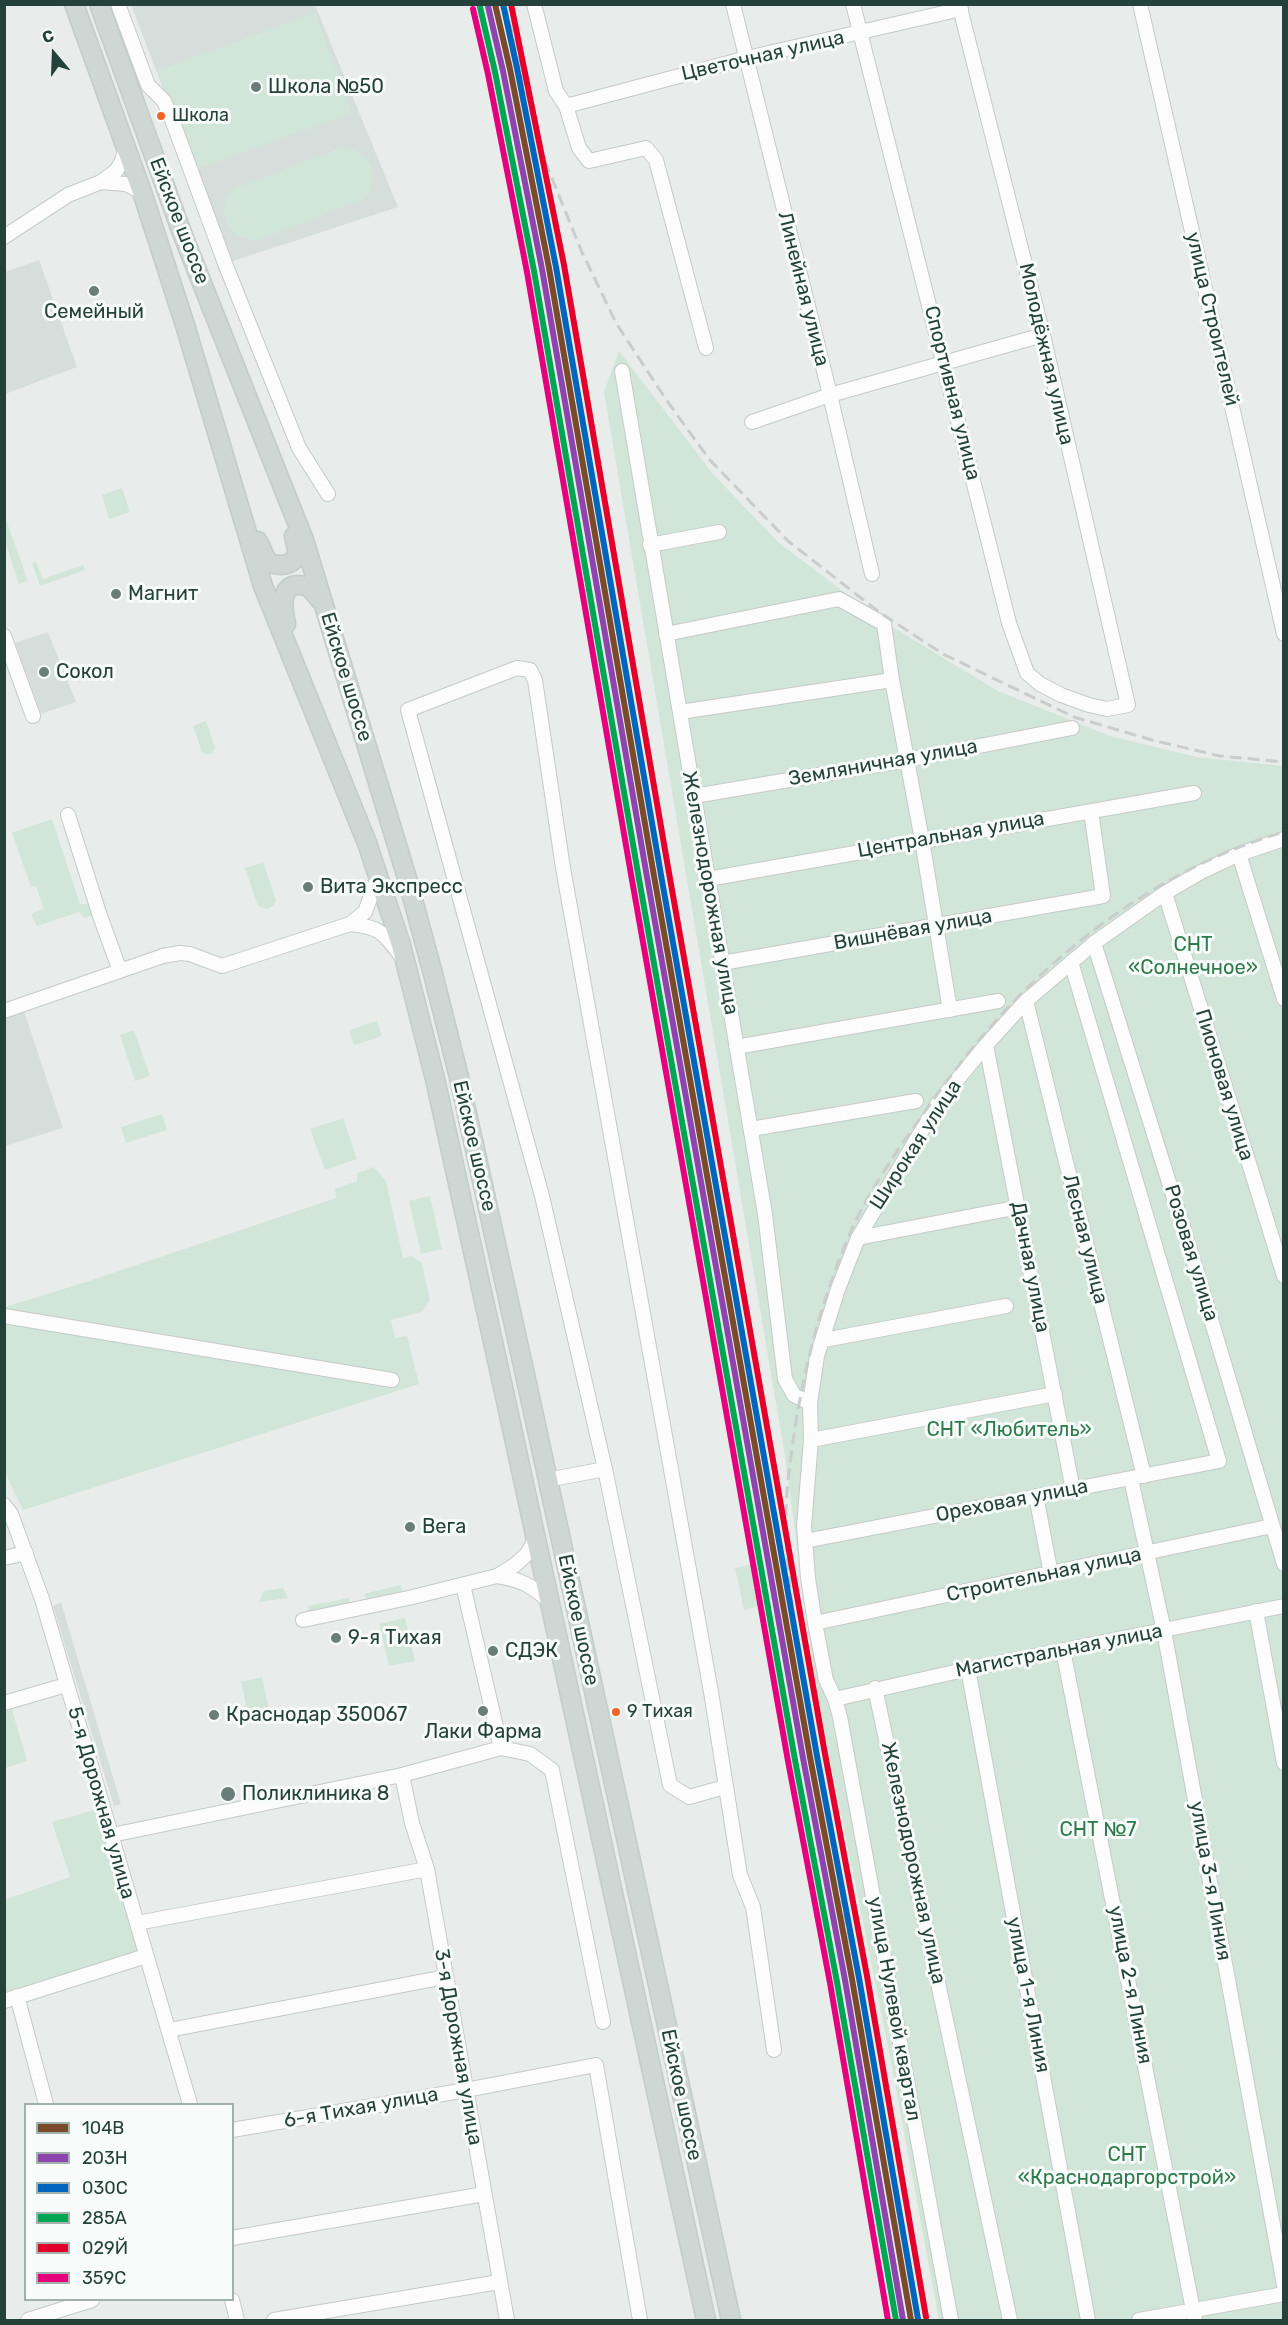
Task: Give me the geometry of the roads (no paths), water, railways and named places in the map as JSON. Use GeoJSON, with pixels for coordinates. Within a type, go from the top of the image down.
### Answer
{"type":"FeatureCollection","features":[{"type":"Feature","properties":{"kind":"main road","name":"Ейское шоссе"},"geometry":{"type":"LineString","coordinates":[[74,4],[142,192],[185,325],[263,586],[379,874],[405,962],[438,1090],[566,1671],[701,2315]]}},
{"type":"Feature","properties":{"kind":"main road","name":"Ейское шоссе"},"geometry":{"type":"LineString","coordinates":[[99,4],[182,233],[304,540],[407,878],[458,1073],[731,2320]]}},
{"type":"Feature","properties":{"kind":"main road"},"geometry":{"type":"LineString","coordinates":[[227,465],[267,561],[278,566],[291,563],[296,558],[298,546],[267,446]]}},
{"type":"Feature","properties":{"kind":"main road"},"geometry":{"type":"LineString","coordinates":[[295,667],[282,604],[283,594],[295,586],[303,585],[315,592],[323,603]]}},
{"type":"Feature","properties":{"kind":"street"},"geometry":{"type":"LineString","coordinates":[[118,4],[148,85],[164,101],[226,266],[299,448],[327,494]]}},
{"type":"Feature","properties":{"kind":"street"},"geometry":{"type":"LineString","coordinates":[[534,4],[556,91],[566,106],[579,148],[589,161],[646,148],[657,160],[706,348]]}},
{"type":"Feature","properties":{"kind":"street","name":"Линейная улица"},"geometry":{"type":"LineString","coordinates":[[733,4],[872,574]]}},
{"type":"Feature","properties":{"kind":"street","name":"Спортивная улица"},"geometry":{"type":"LineString","coordinates":[[853,4],[1009,623],[1027,673],[1040,684],[1061,695],[1089,705],[1107,709],[1128,705]]}},
{"type":"Feature","properties":{"kind":"street","name":"улица Строителей"},"geometry":{"type":"LineString","coordinates":[[1140,4],[1284,634]]}},
{"type":"Feature","properties":{"kind":"street","name":"Цветочная улица"},"geometry":{"type":"LineString","coordinates":[[566,106],[747,58],[861,33],[960,7]]}},
{"type":"Feature","properties":{"kind":"street","name":"Молодёжная улица"},"geometry":{"type":"LineString","coordinates":[[960,7],[1042,335],[1128,705]]}},
{"type":"Feature","properties":{"kind":"street"},"geometry":{"type":"LineString","coordinates":[[4,237],[68,195],[101,182],[116,171],[126,148]]}},
{"type":"Feature","properties":{"kind":"street"},"geometry":{"type":"LineString","coordinates":[[101,182],[126,184],[142,192]]}},
{"type":"Feature","properties":{"kind":"street"},"geometry":{"type":"LineString","coordinates":[[752,422],[830,395],[1042,335]]}},
{"type":"Feature","properties":{"kind":"street","name":"Железнодорожная улица"},"geometry":{"type":"LineString","coordinates":[[622,371],[765,1214],[784,1379],[794,1395],[810,1403]]}},
{"type":"Feature","properties":{"kind":"street"},"geometry":{"type":"LineString","coordinates":[[650,545],[719,532]]}},
{"type":"Feature","properties":{"kind":"street"},"geometry":{"type":"LineString","coordinates":[[666,634],[839,599],[884,624],[951,1010]]}},
{"type":"Feature","properties":{"kind":"street"},"geometry":{"type":"LineString","coordinates":[[4,636],[33,716]]}},
{"type":"Feature","properties":{"kind":"street"},"geometry":{"type":"LineString","coordinates":[[725,1787],[688,1797],[670,1785],[605,1468],[542,1196],[408,710],[517,668],[530,670],[535,680],[563,868],[711,1692],[740,1875],[753,1908],[774,2050]]}},
{"type":"Feature","properties":{"kind":"street"},"geometry":{"type":"LineString","coordinates":[[680,712],[892,680]]}},
{"type":"Feature","properties":{"kind":"street","name":"Земляничная улица"},"geometry":{"type":"LineString","coordinates":[[694,796],[907,760],[1072,728]]}},
{"type":"Feature","properties":{"kind":"street","name":"Центральная улица"},"geometry":{"type":"LineString","coordinates":[[708,879],[1194,793]]}},
{"type":"Feature","properties":{"kind":"street","name":"Вишнёвая улица"},"geometry":{"type":"LineString","coordinates":[[722,963],[1103,896],[1091,811]]}},
{"type":"Feature","properties":{"kind":"street"},"geometry":{"type":"LineString","coordinates":[[68,815],[120,971]]}},
{"type":"Feature","properties":{"kind":"street","name":"Широкая улица"},"geometry":{"type":"LineString","coordinates":[[835,1699],[826,1680],[815,1623],[804,1541],[811,1440],[810,1403],[817,1356],[824,1340],[838,1289],[858,1238],[938,1103],[1026,1001],[1094,943],[1165,893],[1239,854],[1284,838]]}},
{"type":"Feature","properties":{"kind":"street"},"geometry":{"type":"LineString","coordinates":[[1239,854],[1284,999]]}},
{"type":"Feature","properties":{"kind":"street"},"geometry":{"type":"LineString","coordinates":[[4,1011],[163,956],[180,953],[197,956],[218,965],[226,965],[350,924],[365,912],[379,874]]}},
{"type":"Feature","properties":{"kind":"street","name":"Пионовая улица"},"geometry":{"type":"LineString","coordinates":[[1165,893],[1284,1276]]}},
{"type":"Feature","properties":{"kind":"street"},"geometry":{"type":"LineString","coordinates":[[350,924],[379,930],[405,962]]}},
{"type":"Feature","properties":{"kind":"street","name":"Розовая улица"},"geometry":{"type":"LineString","coordinates":[[1094,943],[1193,1258],[1284,1564]]}},
{"type":"Feature","properties":{"kind":"street","name":"Ореховая улица"},"geometry":{"type":"LineString","coordinates":[[804,1541],[1219,1461],[1071,962]]}},
{"type":"Feature","properties":{"kind":"street"},"geometry":{"type":"LineString","coordinates":[[736,1047],[998,1001]]}},
{"type":"Feature","properties":{"kind":"street","name":"Лесная улица"},"geometry":{"type":"LineString","coordinates":[[1026,1001],[1138,1478]]}},
{"type":"Feature","properties":{"kind":"street","name":"Дачная улица"},"geometry":{"type":"LineString","coordinates":[[986,1045],[1073,1490]]}},
{"type":"Feature","properties":{"kind":"street"},"geometry":{"type":"LineString","coordinates":[[751,1129],[916,1101]]}},
{"type":"Feature","properties":{"kind":"street"},"geometry":{"type":"LineString","coordinates":[[858,1238],[1019,1207]]}},
{"type":"Feature","properties":{"kind":"street"},"geometry":{"type":"LineString","coordinates":[[824,1340],[1006,1306]]}},
{"type":"Feature","properties":{"kind":"street"},"geometry":{"type":"LineString","coordinates":[[4,1316],[392,1380]]}},
{"type":"Feature","properties":{"kind":"street"},"geometry":{"type":"LineString","coordinates":[[811,1440],[1055,1394]]}},
{"type":"Feature","properties":{"kind":"street"},"geometry":{"type":"LineString","coordinates":[[547,1480],[605,1468]]}},
{"type":"Feature","properties":{"kind":"street","name":"улица 3-я Линия"},"geometry":{"type":"LineString","coordinates":[[1138,1478],[1148,1552],[1284,2285]]}},
{"type":"Feature","properties":{"kind":"street"},"geometry":{"type":"LineString","coordinates":[[1036,1496],[1051,1574]]}},
{"type":"Feature","properties":{"kind":"street","name":"5-я Дорожная улица"},"geometry":{"type":"LineString","coordinates":[[4,1505],[11,1514],[42,1599],[190,2103]]}},
{"type":"Feature","properties":{"kind":"street","name":"Строительная улица"},"geometry":{"type":"LineString","coordinates":[[815,1623],[1272,1526]]}},
{"type":"Feature","properties":{"kind":"street"},"geometry":{"type":"LineString","coordinates":[[303,1620],[497,1576],[527,1554],[536,1538]]}},
{"type":"Feature","properties":{"kind":"street"},"geometry":{"type":"LineString","coordinates":[[4,1558],[26,1553]]}},
{"type":"Feature","properties":{"kind":"street"},"geometry":{"type":"LineString","coordinates":[[497,1576],[518,1579],[530,1585],[550,1602]]}},
{"type":"Feature","properties":{"kind":"street"},"geometry":{"type":"LineString","coordinates":[[463,1585],[501,1748]]}},
{"type":"Feature","properties":{"kind":"street","name":"Магистральная улица"},"geometry":{"type":"LineString","coordinates":[[835,1699],[875,1688],[1284,1606]]}},
{"type":"Feature","properties":{"kind":"street"},"geometry":{"type":"LineString","coordinates":[[1256,1611],[1284,1763]]}},
{"type":"Feature","properties":{"kind":"street","name":"улица 2-я Линия"},"geometry":{"type":"LineString","coordinates":[[1063,1650],[1194,2315]]}},
{"type":"Feature","properties":{"kind":"street","name":"улица 1-я Линия"},"geometry":{"type":"LineString","coordinates":[[968,1669],[1088,2320]]}},
{"type":"Feature","properties":{"kind":"street"},"geometry":{"type":"LineString","coordinates":[[4,1703],[66,1685]]}},
{"type":"Feature","properties":{"kind":"street","name":"Железнодорожная улица"},"geometry":{"type":"LineString","coordinates":[[875,1688],[1010,2320]]}},
{"type":"Feature","properties":{"kind":"street","name":"улица Нулевой квартал"},"geometry":{"type":"LineString","coordinates":[[835,1699],[951,2320]]}},
{"type":"Feature","properties":{"kind":"street"},"geometry":{"type":"LineString","coordinates":[[112,1835],[402,1775],[501,1748],[530,1754],[552,1770],[603,2022]]}},
{"type":"Feature","properties":{"kind":"street","name":"3-я Дорожная улица"},"geometry":{"type":"LineString","coordinates":[[402,1775],[412,1823],[427,1869],[507,2320]]}},
{"type":"Feature","properties":{"kind":"street"},"geometry":{"type":"LineString","coordinates":[[137,1923],[427,1869]]}},
{"type":"Feature","properties":{"kind":"street"},"geometry":{"type":"LineString","coordinates":[[46,2103],[11,1998],[146,1956]]}},
{"type":"Feature","properties":{"kind":"street"},"geometry":{"type":"LineString","coordinates":[[169,2030],[445,1977]]}},
{"type":"Feature","properties":{"kind":"street","name":"6-я Тихая улица"},"geometry":{"type":"LineString","coordinates":[[234,2130],[596,2065],[640,2320]]}},
{"type":"Feature","properties":{"kind":"street"},"geometry":{"type":"LineString","coordinates":[[234,2238],[484,2194]]}},
{"type":"Feature","properties":{"kind":"street"},"geometry":{"type":"LineString","coordinates":[[274,2320],[499,2282]]}},
{"type":"Feature","properties":{"kind":"street"},"geometry":{"type":"LineString","coordinates":[[1139,2320],[1194,2315],[1284,2294]]}},
{"type":"Feature","properties":{"kind":"street"},"geometry":{"type":"LineString","coordinates":[[28,2320],[89,2301]]}},
{"type":"Feature","properties":{"kind":"street"},"geometry":{"type":"LineString","coordinates":[[232,2301],[237,2320]]}},
{"type":"Feature","properties":{"kind":"railway"},"geometry":{"type":"LineString","coordinates":[[505,4],[541,151],[581,250],[616,323],[665,398],[709,459],[788,541],[879,612],[943,654],[1074,717],[1152,740],[1220,756],[1284,762]]}},
{"type":"Feature","properties":{"kind":"railway"},"geometry":{"type":"LineString","coordinates":[[852,1979],[832,1834],[793,1613],[787,1558],[786,1521],[789,1469],[801,1393],[814,1337],[840,1257],[866,1202],[900,1146],[968,1054],[1029,986],[1094,930],[1166,882],[1244,845],[1284,832]]}},
{"type":"Feature","properties":{"kind":"place","name":"Школа №50"},"geometry":{"type":"Point","coordinates":[256,87]}},
{"type":"Feature","properties":{"kind":"place","name":"Школа"},"geometry":{"type":"Point","coordinates":[161,116]}},
{"type":"Feature","properties":{"kind":"place","name":"Семейный"},"geometry":{"type":"Point","coordinates":[94,291]}},
{"type":"Feature","properties":{"kind":"place","name":"Магнит"},"geometry":{"type":"Point","coordinates":[116,594]}},
{"type":"Feature","properties":{"kind":"place","name":"Сокол"},"geometry":{"type":"Point","coordinates":[44,672]}},
{"type":"Feature","properties":{"kind":"place","name":"Вита Экспресс"},"geometry":{"type":"Point","coordinates":[308,887]}},
{"type":"Feature","properties":{"kind":"place","name":"Вега"},"geometry":{"type":"Point","coordinates":[410,1527]}},
{"type":"Feature","properties":{"kind":"place","name":"9-я Тихая"},"geometry":{"type":"Point","coordinates":[336,1638]}},
{"type":"Feature","properties":{"kind":"place","name":"СДЭК"},"geometry":{"type":"Point","coordinates":[493,1651]}},
{"type":"Feature","properties":{"kind":"place","name":"Лаки Фарма"},"geometry":{"type":"Point","coordinates":[483,1711]}},
{"type":"Feature","properties":{"kind":"place","name":"9 Тихая"},"geometry":{"type":"Point","coordinates":[616,1712]}},
{"type":"Feature","properties":{"kind":"place","name":"Краснодар 350067"},"geometry":{"type":"Point","coordinates":[214,1715]}},
{"type":"Feature","properties":{"kind":"place","name":"Поликлиника 8"},"geometry":{"type":"Point","coordinates":[228,1794]}},
{"type":"Feature","properties":{"kind":"park label","name":"СНТ «Солнечное»"},"geometry":{"type":"Point","coordinates":[1193,956]}},
{"type":"Feature","properties":{"kind":"park label","name":"СНТ «Любитель»"},"geometry":{"type":"Point","coordinates":[1009,1430]}},
{"type":"Feature","properties":{"kind":"park label","name":"СНТ №7"},"geometry":{"type":"Point","coordinates":[1098,1830]}},
{"type":"Feature","properties":{"kind":"park label","name":"СНТ «Краснодаргорстрой»"},"geometry":{"type":"Point","coordinates":[1127,2166]}}]}
